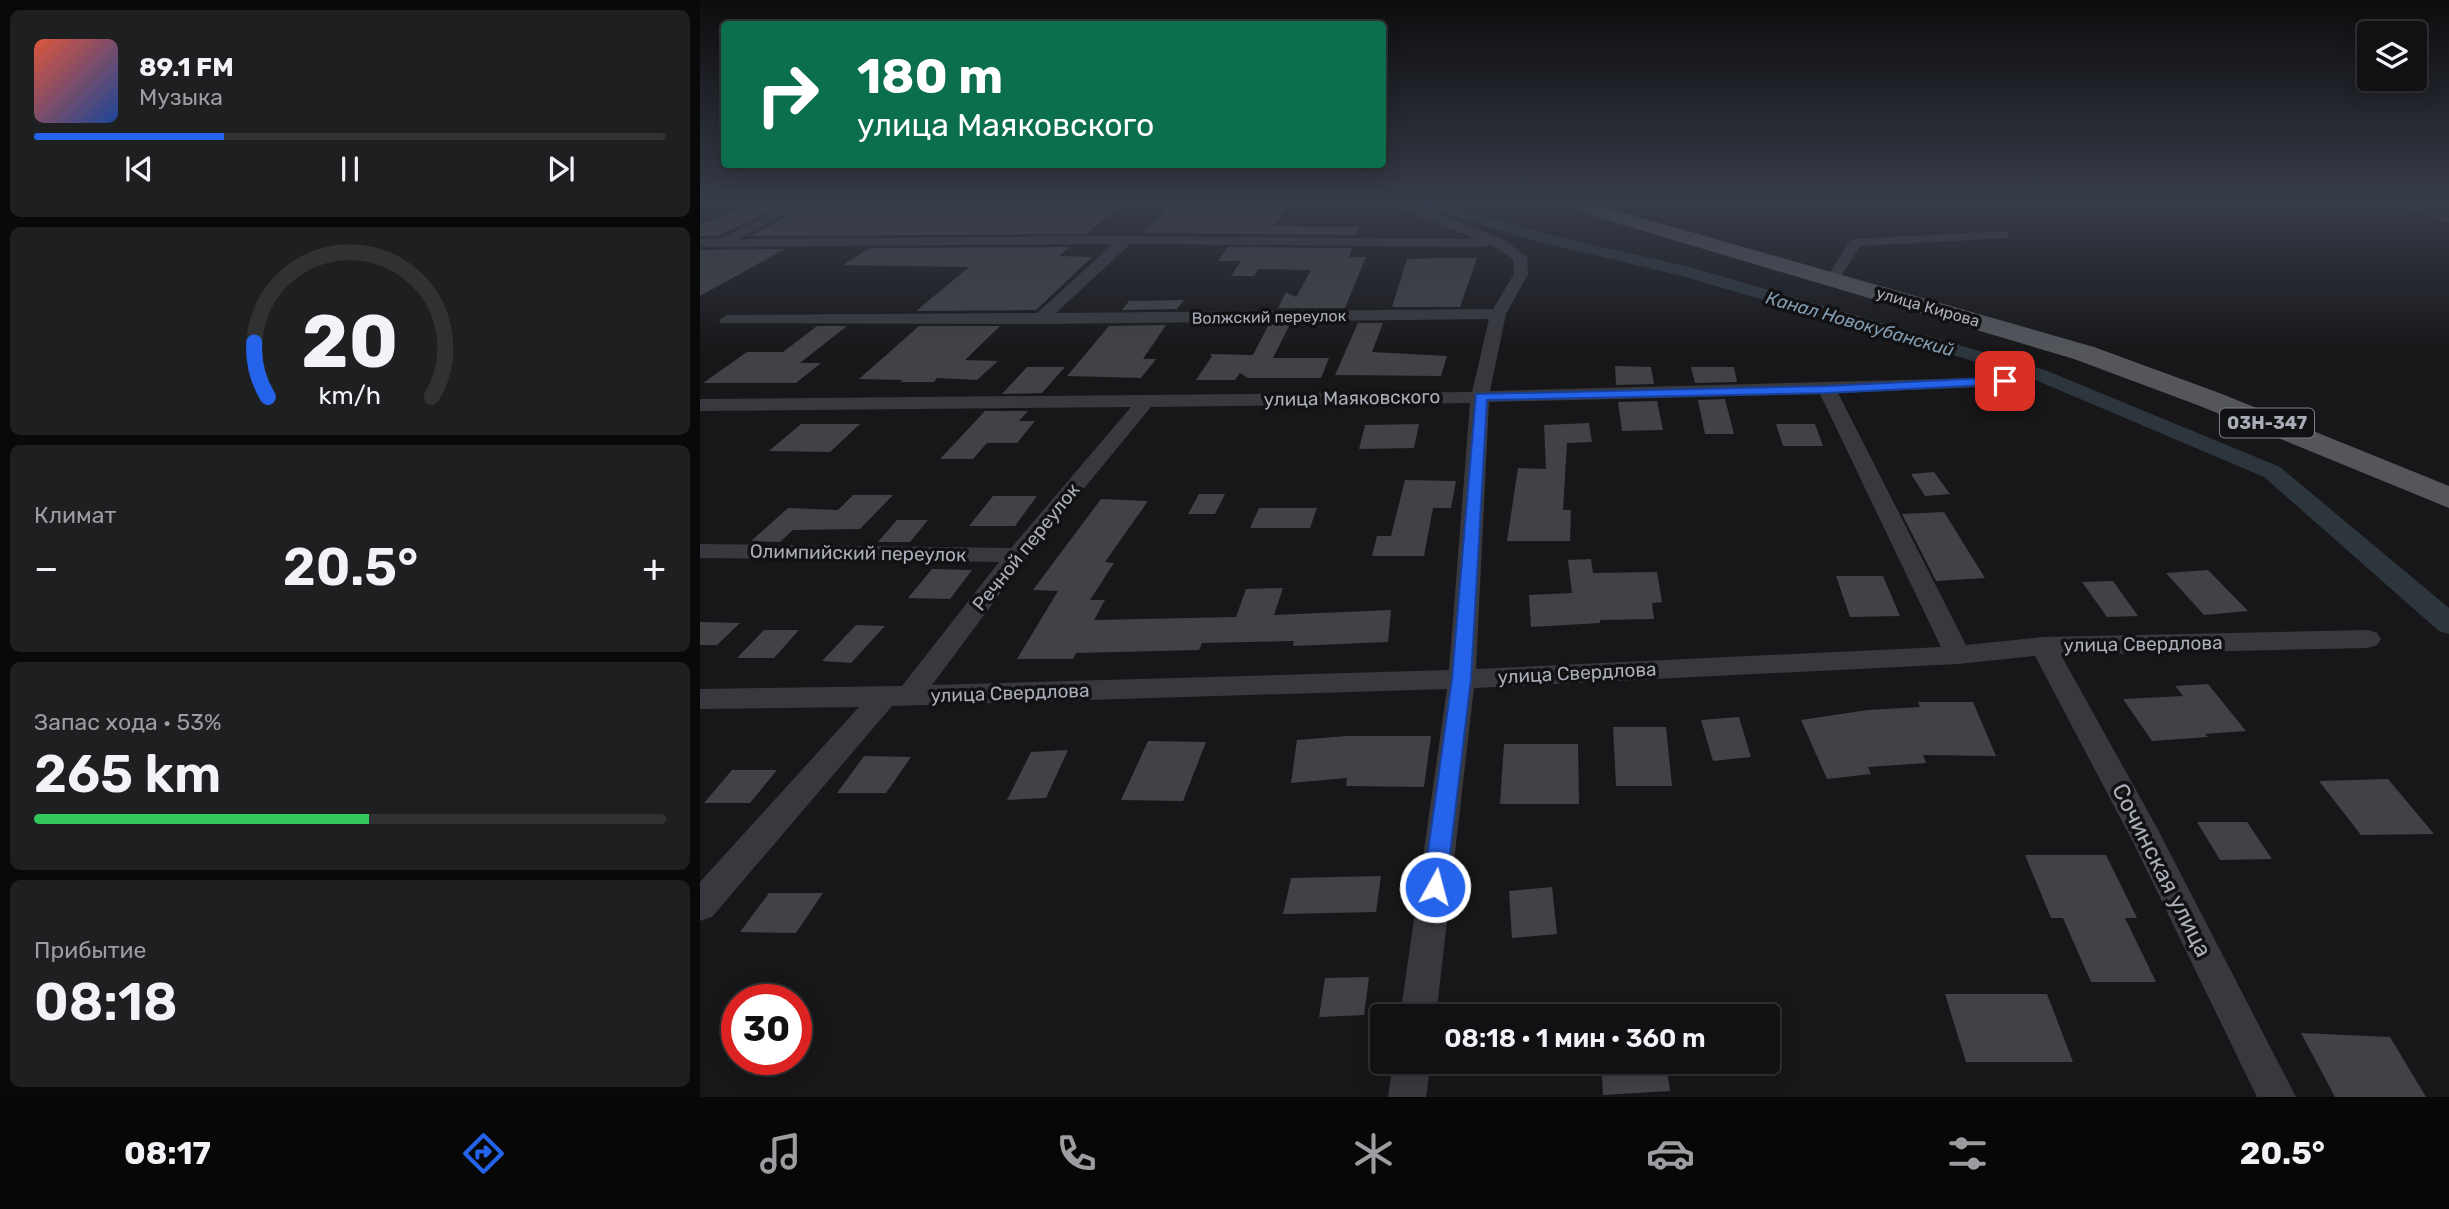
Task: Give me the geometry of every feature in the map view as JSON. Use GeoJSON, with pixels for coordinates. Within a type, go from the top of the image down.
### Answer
{"type":"FeatureCollection","features":[{"type":"Feature","properties":{"kind":"main road","name":"улица Кирова"},"geometry":{"type":"LineString","coordinates":[[1734,251],[2084,353],[2211,400],[2449,498]]}},
{"type":"Feature","properties":{"kind":"street"},"geometry":{"type":"LineString","coordinates":[[1040,319],[1114,251]]}},
{"type":"Feature","properties":{"kind":"street"},"geometry":{"type":"LineString","coordinates":[[1420,1004],[1462,679],[1480,396],[1498,314],[1521,274],[1520,257],[1512,251]]}},
{"type":"Feature","properties":{"kind":"street"},"geometry":{"type":"LineString","coordinates":[[1832,280],[1850,251]]}},
{"type":"Feature","properties":{"kind":"street","name":"Волжский переулок"},"geometry":{"type":"LineString","coordinates":[[727,320],[1498,314]]}},
{"type":"Feature","properties":{"kind":"street","name":"улица Маяковского"},"geometry":{"type":"LineString","coordinates":[[700,405],[1827,390],[2005,381]]}},
{"type":"Feature","properties":{"kind":"street"},"geometry":{"type":"LineString","coordinates":[[1827,390],[1958,655]]}},
{"type":"Feature","properties":{"kind":"street","name":"Речной переулок"},"geometry":{"type":"LineString","coordinates":[[700,906],[897,696],[1147,400]]}},
{"type":"Feature","properties":{"kind":"street","name":"Олимпийский переулок"},"geometry":{"type":"LineString","coordinates":[[700,551],[1017,555]]}},
{"type":"Feature","properties":{"kind":"street","name":"улица Свердлова"},"geometry":{"type":"LineString","coordinates":[[700,699],[897,696],[1462,679],[1958,655],[2043,646],[2368,639]]}},
{"type":"Feature","properties":{"kind":"street","name":"Сочинская улица"},"geometry":{"type":"LineString","coordinates":[[2043,646],[2145,835],[2277,1097]]}},
{"type":"Feature","properties":{"kind":"street"},"geometry":{"type":"LineString","coordinates":[[1408,1097],[1411,1074]]}},
{"type":"Feature","properties":{"kind":"building"},"geometry":{"type":"Polygon","coordinates":[[[700,251],[781,251],[700,296],[700,251]]]}},
{"type":"Feature","properties":{"kind":"building"},"geometry":{"type":"Polygon","coordinates":[[[865,251],[1065,251],[1059,256],[1092,257],[1036,310],[916,311],[969,267],[843,265],[865,251]]]}},
{"type":"Feature","properties":{"kind":"building"},"geometry":{"type":"Polygon","coordinates":[[[1225,251],[1351,251],[1349,257],[1366,257],[1345,308],[1278,308],[1286,292],[1296,297],[1311,270],[1258,269],[1254,276],[1231,276],[1241,261],[1218,261],[1225,251]]]}},
{"type":"Feature","properties":{"kind":"building"},"geometry":{"type":"Polygon","coordinates":[[[1477,258],[1460,307],[1392,307],[1407,259],[1477,258]]]}},
{"type":"Feature","properties":{"kind":"building"},"geometry":{"type":"Polygon","coordinates":[[[1184,300],[1177,309],[1122,310],[1129,301],[1184,300]]]}},
{"type":"Feature","properties":{"kind":"building"},"geometry":{"type":"Polygon","coordinates":[[[1358,323],[1383,323],[1372,352],[1447,356],[1441,376],[1335,375],[1358,323]]]}},
{"type":"Feature","properties":{"kind":"building"},"geometry":{"type":"Polygon","coordinates":[[[1269,324],[1290,324],[1273,358],[1329,358],[1321,378],[1248,378],[1240,373],[1235,380],[1196,380],[1212,356],[1210,354],[1253,355],[1269,324]]]}},
{"type":"Feature","properties":{"kind":"building"},"geometry":{"type":"Polygon","coordinates":[[[1166,325],[1143,359],[1156,359],[1141,378],[1067,376],[1109,326],[1166,325]]]}},
{"type":"Feature","properties":{"kind":"building"},"geometry":{"type":"Polygon","coordinates":[[[817,326],[847,326],[800,363],[821,363],[796,383],[703,383],[747,352],[783,352],[817,326]]]}},
{"type":"Feature","properties":{"kind":"building"},"geometry":{"type":"Polygon","coordinates":[[[919,326],[1000,326],[965,360],[998,361],[977,380],[937,378],[934,382],[900,382],[903,380],[859,379],[919,326]]]}},
{"type":"Feature","properties":{"kind":"building"},"geometry":{"type":"Polygon","coordinates":[[[1615,366],[1651,367],[1654,384],[1616,385],[1615,366]]]}},
{"type":"Feature","properties":{"kind":"building"},"geometry":{"type":"Polygon","coordinates":[[[1027,367],[1065,367],[1042,393],[1002,394],[1027,367]]]}},
{"type":"Feature","properties":{"kind":"building"},"geometry":{"type":"Polygon","coordinates":[[[1691,367],[1734,367],[1737,382],[1695,383],[1691,367]]]}},
{"type":"Feature","properties":{"kind":"building"},"geometry":{"type":"Polygon","coordinates":[[[1725,399],[1734,434],[1705,434],[1698,400],[1725,399]]]}},
{"type":"Feature","properties":{"kind":"building"},"geometry":{"type":"Polygon","coordinates":[[[1657,401],[1663,430],[1622,431],[1618,402],[1657,401]]]}},
{"type":"Feature","properties":{"kind":"building"},"geometry":{"type":"Polygon","coordinates":[[[985,411],[1028,411],[1019,421],[1035,421],[1017,443],[987,443],[973,459],[940,459],[985,411]]]}},
{"type":"Feature","properties":{"kind":"building"},"geometry":{"type":"Polygon","coordinates":[[[1589,423],[1592,442],[1567,443],[1563,510],[1571,510],[1570,541],[1507,541],[1518,468],[1546,469],[1544,425],[1589,423]]]}},
{"type":"Feature","properties":{"kind":"building"},"geometry":{"type":"Polygon","coordinates":[[[801,424],[860,424],[830,452],[769,451],[801,424]]]}},
{"type":"Feature","properties":{"kind":"building"},"geometry":{"type":"Polygon","coordinates":[[[1419,424],[1414,448],[1359,449],[1365,425],[1419,424]]]}},
{"type":"Feature","properties":{"kind":"building"},"geometry":{"type":"Polygon","coordinates":[[[1776,424],[1815,424],[1823,446],[1783,446],[1776,424]]]}},
{"type":"Feature","properties":{"kind":"building"},"geometry":{"type":"Polygon","coordinates":[[[1934,472],[1950,494],[1925,496],[1911,474],[1934,472]]]}},
{"type":"Feature","properties":{"kind":"building"},"geometry":{"type":"Polygon","coordinates":[[[1405,480],[1456,481],[1451,508],[1433,508],[1424,556],[1372,556],[1377,536],[1391,536],[1405,480]]]}},
{"type":"Feature","properties":{"kind":"building"},"geometry":{"type":"Polygon","coordinates":[[[1199,494],[1225,494],[1215,514],[1188,514],[1199,494]]]}},
{"type":"Feature","properties":{"kind":"building"},"geometry":{"type":"Polygon","coordinates":[[[853,495],[893,495],[860,529],[793,530],[780,542],[751,541],[788,508],[838,510],[853,495]]]}},
{"type":"Feature","properties":{"kind":"building"},"geometry":{"type":"Polygon","coordinates":[[[993,496],[1037,496],[1015,526],[969,526],[993,496]]]}},
{"type":"Feature","properties":{"kind":"building"},"geometry":{"type":"Polygon","coordinates":[[[1101,499],[1148,501],[1105,562],[1114,563],[1090,600],[1105,600],[1094,620],[1236,617],[1246,589],[1283,588],[1274,615],[1391,610],[1388,642],[1293,646],[1294,641],[1202,643],[1199,650],[1076,653],[1073,659],[1017,659],[1058,591],[1033,590],[1101,499]]]}},
{"type":"Feature","properties":{"kind":"building"},"geometry":{"type":"Polygon","coordinates":[[[1259,508],[1317,508],[1310,528],[1250,528],[1259,508]]]}},
{"type":"Feature","properties":{"kind":"building"},"geometry":{"type":"Polygon","coordinates":[[[1944,512],[1985,578],[1936,581],[1902,514],[1944,512]]]}},
{"type":"Feature","properties":{"kind":"building"},"geometry":{"type":"Polygon","coordinates":[[[897,520],[928,520],[910,542],[878,542],[897,520]]]}},
{"type":"Feature","properties":{"kind":"building"},"geometry":{"type":"Polygon","coordinates":[[[1591,559],[1593,573],[1657,572],[1662,602],[1652,603],[1654,619],[1600,620],[1600,623],[1531,627],[1529,595],[1572,593],[1568,560],[1591,559]]]}},
{"type":"Feature","properties":{"kind":"building"},"geometry":{"type":"Polygon","coordinates":[[[932,569],[972,570],[950,599],[908,598],[932,569]]]}},
{"type":"Feature","properties":{"kind":"building"},"geometry":{"type":"Polygon","coordinates":[[[2208,570],[2248,611],[2204,615],[2166,573],[2208,570]]]}},
{"type":"Feature","properties":{"kind":"building"},"geometry":{"type":"Polygon","coordinates":[[[1836,576],[1883,576],[1900,616],[1850,617],[1836,576]]]}},
{"type":"Feature","properties":{"kind":"building"},"geometry":{"type":"Polygon","coordinates":[[[2113,581],[2138,616],[2107,617],[2082,582],[2113,581]]]}},
{"type":"Feature","properties":{"kind":"building"},"geometry":{"type":"Polygon","coordinates":[[[700,622],[740,623],[717,645],[700,645],[700,622]]]}},
{"type":"Feature","properties":{"kind":"building"},"geometry":{"type":"Polygon","coordinates":[[[856,625],[885,626],[851,663],[822,661],[856,625]]]}},
{"type":"Feature","properties":{"kind":"building"},"geometry":{"type":"Polygon","coordinates":[[[764,630],[799,630],[774,658],[737,658],[764,630]]]}},
{"type":"Feature","properties":{"kind":"building"},"geometry":{"type":"Polygon","coordinates":[[[2208,684],[2246,731],[2152,741],[2123,699],[2183,696],[2175,686],[2208,684]]]}},
{"type":"Feature","properties":{"kind":"building"},"geometry":{"type":"Polygon","coordinates":[[[1918,702],[1973,702],[1996,756],[1923,755],[1926,763],[1868,767],[1871,774],[1827,779],[1801,720],[1868,710],[1920,707],[1918,702]]]}},
{"type":"Feature","properties":{"kind":"building"},"geometry":{"type":"Polygon","coordinates":[[[1739,717],[1751,757],[1713,761],[1701,720],[1739,717]]]}},
{"type":"Feature","properties":{"kind":"building"},"geometry":{"type":"Polygon","coordinates":[[[1613,727],[1666,727],[1672,786],[1616,786],[1613,727]]]}},
{"type":"Feature","properties":{"kind":"building"},"geometry":{"type":"Polygon","coordinates":[[[1347,736],[1431,736],[1424,787],[1346,786],[1347,778],[1291,783],[1297,740],[1347,736]]]}},
{"type":"Feature","properties":{"kind":"building"},"geometry":{"type":"Polygon","coordinates":[[[1148,741],[1206,742],[1183,801],[1121,800],[1148,741]]]}},
{"type":"Feature","properties":{"kind":"building"},"geometry":{"type":"Polygon","coordinates":[[[1504,744],[1578,744],[1579,804],[1500,804],[1504,744]]]}},
{"type":"Feature","properties":{"kind":"building"},"geometry":{"type":"Polygon","coordinates":[[[1068,750],[1046,798],[1007,800],[1031,752],[1068,750]]]}},
{"type":"Feature","properties":{"kind":"building"},"geometry":{"type":"Polygon","coordinates":[[[864,756],[911,757],[886,793],[837,793],[864,756]]]}},
{"type":"Feature","properties":{"kind":"building"},"geometry":{"type":"Polygon","coordinates":[[[732,770],[777,770],[750,803],[704,803],[732,770]]]}},
{"type":"Feature","properties":{"kind":"building"},"geometry":{"type":"Polygon","coordinates":[[[2388,779],[2434,834],[2361,835],[2319,781],[2388,779]]]}},
{"type":"Feature","properties":{"kind":"building"},"geometry":{"type":"Polygon","coordinates":[[[2197,822],[2247,822],[2272,859],[2220,860],[2197,822]]]}},
{"type":"Feature","properties":{"kind":"building"},"geometry":{"type":"Polygon","coordinates":[[[2025,855],[2106,855],[2137,918],[2125,918],[2156,982],[2091,982],[2063,918],[2051,918],[2025,855]]]}},
{"type":"Feature","properties":{"kind":"building"},"geometry":{"type":"Polygon","coordinates":[[[1381,876],[1376,912],[1283,914],[1291,878],[1381,876]]]}},
{"type":"Feature","properties":{"kind":"building"},"geometry":{"type":"Polygon","coordinates":[[[1552,887],[1557,934],[1512,938],[1509,891],[1552,887]]]}},
{"type":"Feature","properties":{"kind":"building"},"geometry":{"type":"Polygon","coordinates":[[[769,893],[823,893],[796,933],[740,932],[769,893]]]}},
{"type":"Feature","properties":{"kind":"building"},"geometry":{"type":"Polygon","coordinates":[[[1369,977],[1364,1015],[1319,1017],[1325,978],[1369,977]]]}},
{"type":"Feature","properties":{"kind":"building"},"geometry":{"type":"Polygon","coordinates":[[[1945,994],[2047,994],[2073,1062],[1966,1062],[1945,994]]]}},
{"type":"Feature","properties":{"kind":"building"},"geometry":{"type":"Polygon","coordinates":[[[2301,1033],[2390,1037],[2426,1097],[2335,1097],[2301,1033]]]}},
{"type":"Feature","properties":{"kind":"building"},"geometry":{"type":"Polygon","coordinates":[[[1602,1074],[1668,1074],[1670,1091],[1603,1095],[1602,1074]]]}},
{"type":"Feature","properties":{"kind":"waterway","name":"Канал Новокубанский"},"geometry":{"type":"LineString","coordinates":[[1598,251],[1687,272],[2038,374],[2272,472],[2449,624]]}},
{"type":"Feature","properties":{"kind":"route"},"geometry":{"type":"LineString","coordinates":[[1435,887],[1462,679],[1480,396],[1827,390],[2005,381]]}}]}
